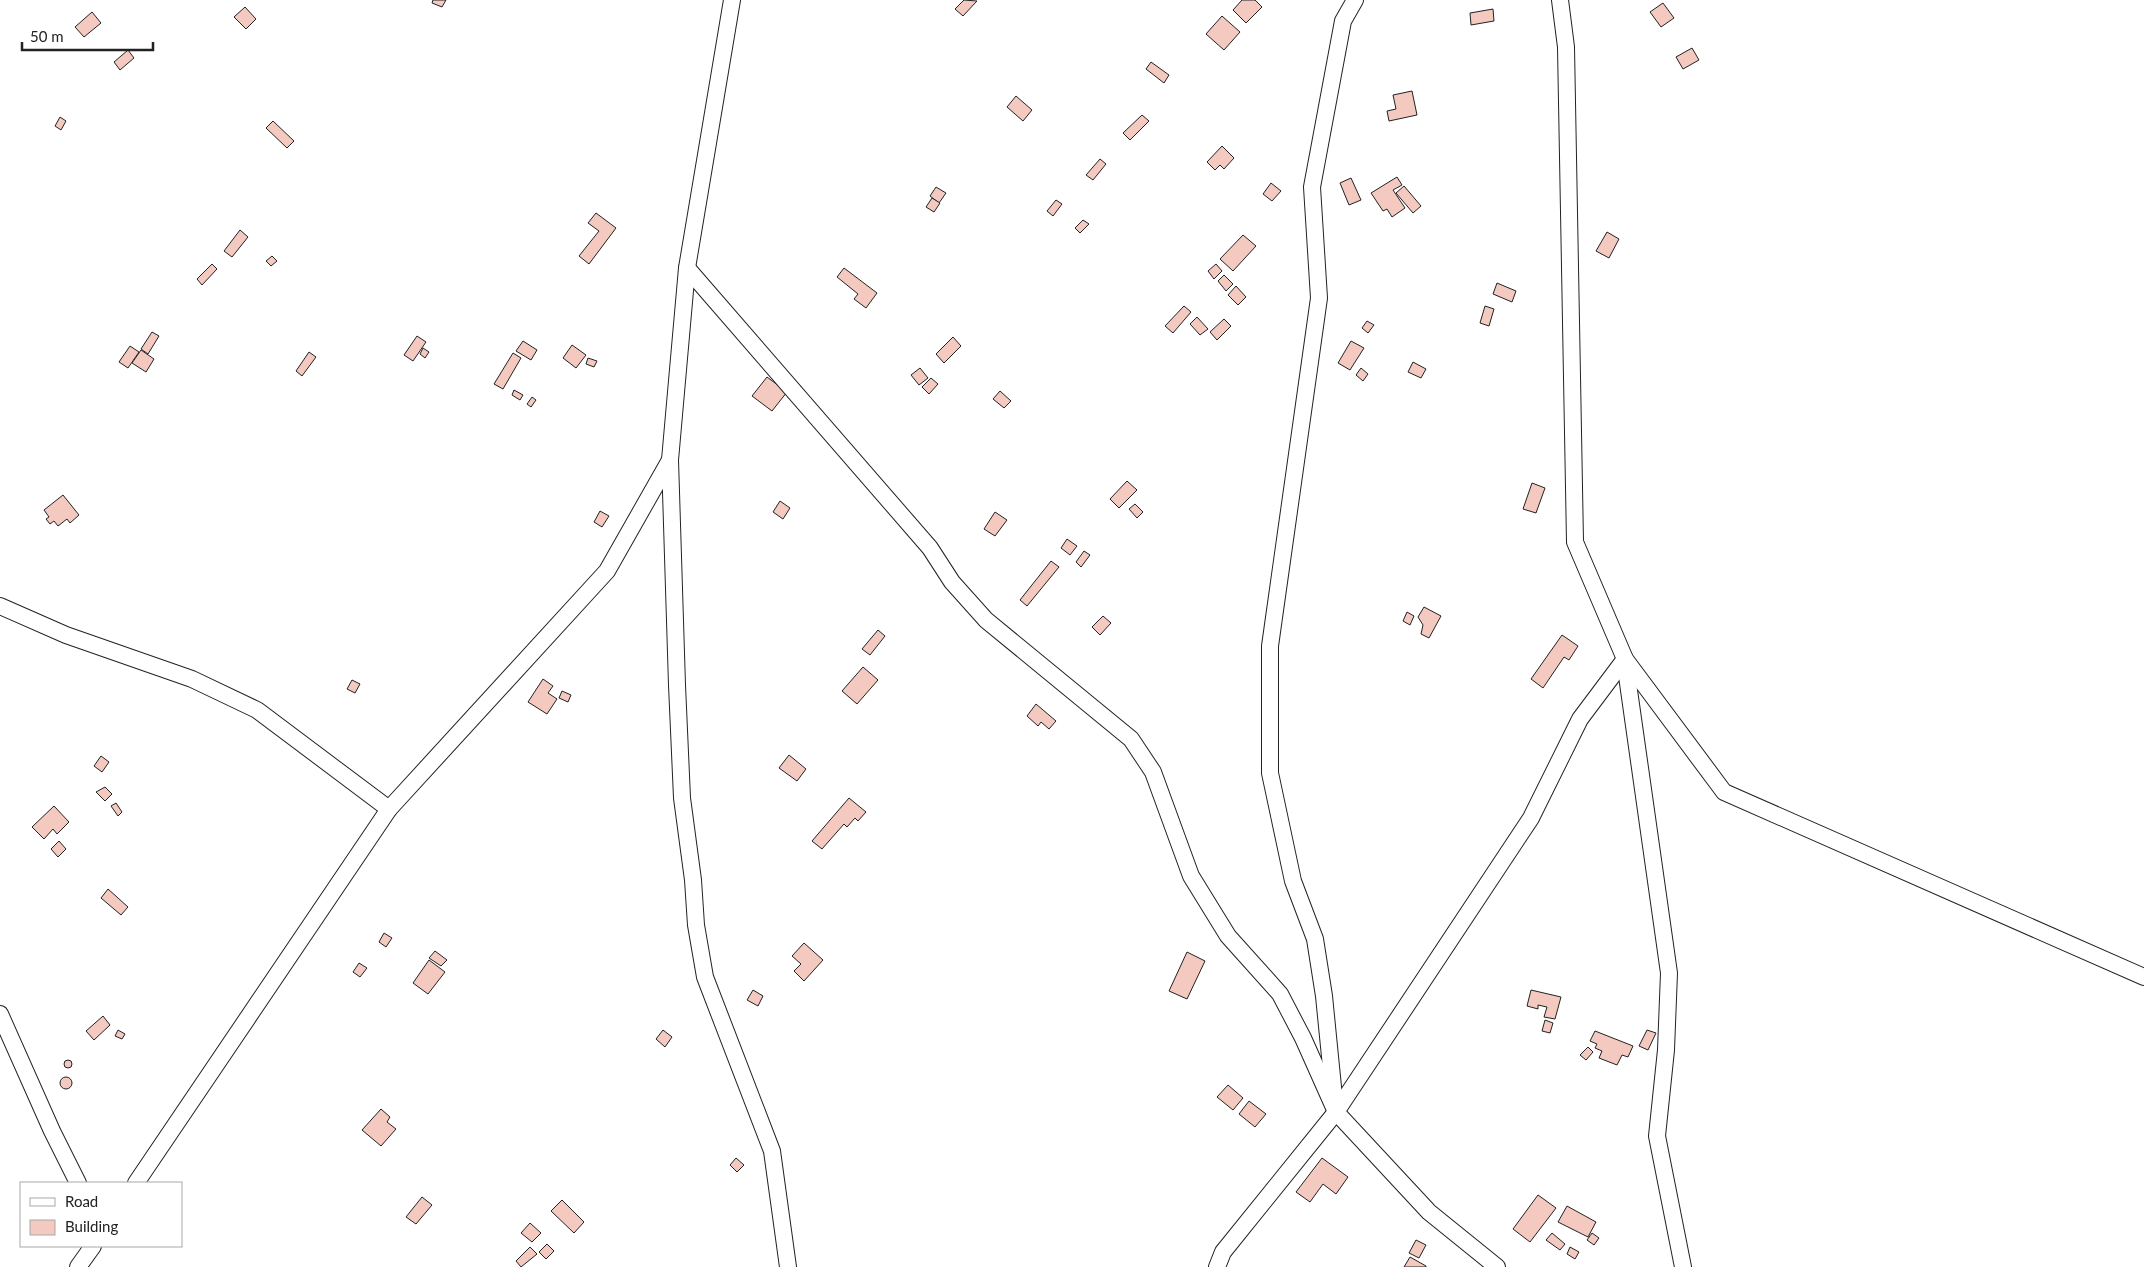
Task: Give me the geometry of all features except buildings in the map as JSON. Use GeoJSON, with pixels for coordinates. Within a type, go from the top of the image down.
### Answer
{"type":"FeatureCollection","features":[{"type":"Feature","properties":{"kind":"street"},"geometry":{"type":"LineString","coordinates":[[732,0],[687,268],[670,460],[682,798],[693,880],[696,926],[705,977],[772,1151],[788,1267]]}},
{"type":"Feature","properties":{"kind":"street"},"geometry":{"type":"LineString","coordinates":[[1336,1112],[1324,996],[1315,939],[1293,881],[1270,773],[1270,646],[1319,298],[1312,187],[1343,21],[1355,0]]}},
{"type":"Feature","properties":{"kind":"street"},"geometry":{"type":"LineString","coordinates":[[1560,0],[1566,47],[1576,542],[1625,659],[1724,792],[2144,977]]}},
{"type":"Feature","properties":{"kind":"street"},"geometry":{"type":"LineString","coordinates":[[687,268],[930,548],[952,582],[986,620],[1131,739],[1153,772],[1191,876],[1228,936],[1280,994],[1303,1038],[1336,1112],[1429,1212],[1497,1267]]}},
{"type":"Feature","properties":{"kind":"street"},"geometry":{"type":"LineString","coordinates":[[137,1182],[390,809],[607,571],[670,460]]}},
{"type":"Feature","properties":{"kind":"street"},"geometry":{"type":"LineString","coordinates":[[0,606],[66,635],[192,680],[257,710],[390,809]]}},
{"type":"Feature","properties":{"kind":"street"},"geometry":{"type":"LineString","coordinates":[[1217,1267],[1223,1252],[1336,1112],[1531,818],[1580,719],[1625,659]]}},
{"type":"Feature","properties":{"kind":"street"},"geometry":{"type":"LineString","coordinates":[[1625,659],[1669,973],[1666,1050],[1657,1136],[1683,1267]]}},
{"type":"Feature","properties":{"kind":"street"},"geometry":{"type":"LineString","coordinates":[[0,1014],[52,1131],[78,1182]]}},
{"type":"Feature","properties":{"kind":"street"},"geometry":{"type":"LineString","coordinates":[[78,1267],[92,1247]]}}]}
